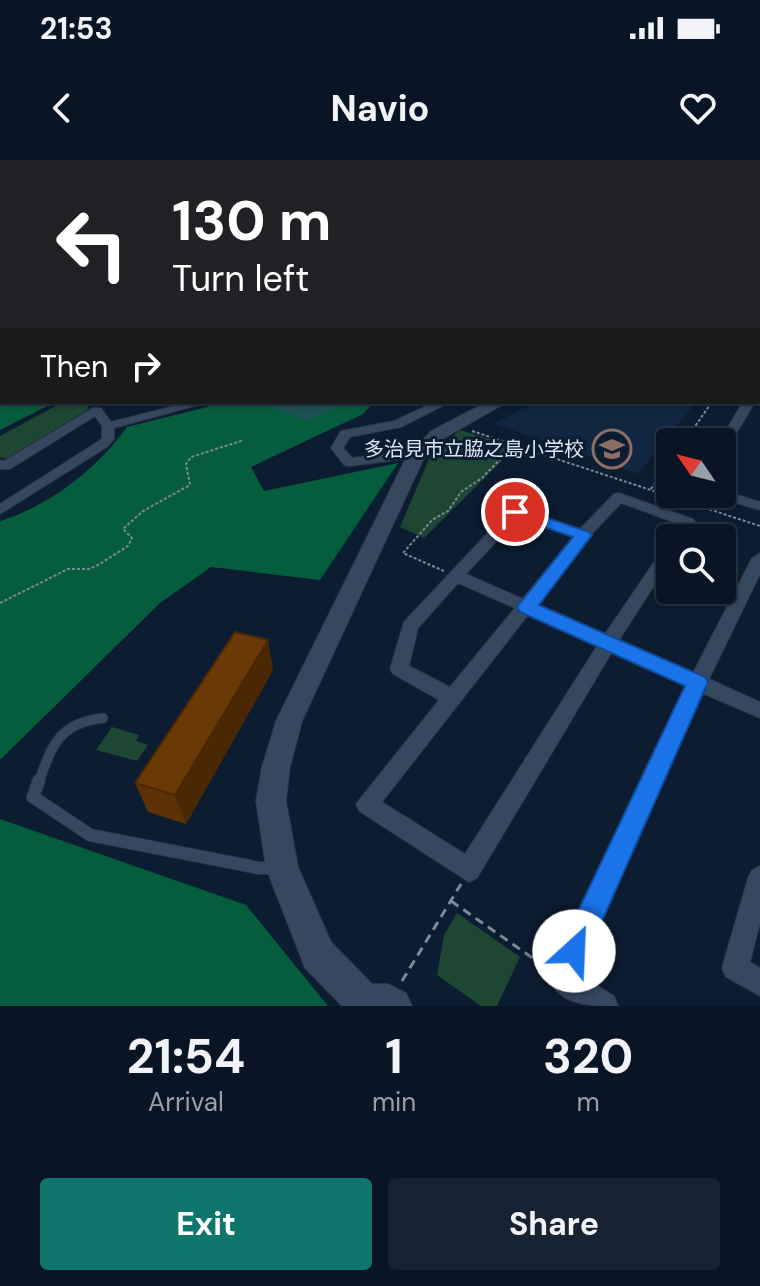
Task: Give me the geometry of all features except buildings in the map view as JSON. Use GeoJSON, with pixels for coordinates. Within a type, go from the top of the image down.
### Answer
{"type":"FeatureCollection","features":[{"type":"Feature","properties":{"kind":"street"},"geometry":{"type":"LineString","coordinates":[[108,426],[195,404]]}},
{"type":"Feature","properties":{"kind":"street"},"geometry":{"type":"LineString","coordinates":[[415,458],[397,456],[349,462],[337,448],[345,434],[397,424],[440,404]]}},
{"type":"Feature","properties":{"kind":"street"},"geometry":{"type":"LineString","coordinates":[[390,1004],[364,1002],[318,955],[282,868],[271,801],[276,767],[289,721],[415,458],[430,441],[495,404]]}},
{"type":"Feature","properties":{"kind":"street"},"geometry":{"type":"LineString","coordinates":[[733,428],[747,404]]}},
{"type":"Feature","properties":{"kind":"street"},"geometry":{"type":"LineString","coordinates":[[0,510],[49,482],[103,444],[108,439],[108,426],[96,406],[2,467]]}},
{"type":"Feature","properties":{"kind":"street"},"geometry":{"type":"LineString","coordinates":[[656,570],[469,870],[367,804],[583,535],[619,497],[688,522],[687,524]]}},
{"type":"Feature","properties":{"kind":"street"},"geometry":{"type":"LineString","coordinates":[[736,499],[760,506]]}},
{"type":"Feature","properties":{"kind":"street"},"geometry":{"type":"LineString","coordinates":[[453,698],[399,669],[410,626],[515,512],[583,535]]}},
{"type":"Feature","properties":{"kind":"street"},"geometry":{"type":"LineString","coordinates":[[604,1006],[561,978],[698,682],[760,558]]}},
{"type":"Feature","properties":{"kind":"street"},"geometry":{"type":"LineString","coordinates":[[456,576],[760,710]]}},
{"type":"Feature","properties":{"kind":"street"},"geometry":{"type":"LineString","coordinates":[[760,878],[735,968],[760,983]]}},
{"type":"Feature","properties":{"kind":"lane"},"geometry":{"type":"LineString","coordinates":[[103,718],[83,718],[58,733],[33,797],[90,835],[259,868],[282,868]]}},
{"type":"Feature","properties":{"kind":"path"},"geometry":{"type":"LineString","coordinates":[[694,428],[711,404]]}},
{"type":"Feature","properties":{"kind":"path"},"geometry":{"type":"LineString","coordinates":[[455,425],[656,492]]}},
{"type":"Feature","properties":{"kind":"path"},"geometry":{"type":"LineString","coordinates":[[0,603],[68,569],[89,569],[98,565],[128,546],[132,538],[123,529],[134,518],[190,485],[186,464],[191,457],[244,440]]}},
{"type":"Feature","properties":{"kind":"path"},"geometry":{"type":"LineString","coordinates":[[456,576],[403,553],[432,520],[448,511],[468,485],[482,478],[514,445]]}},
{"type":"Feature","properties":{"kind":"path"},"geometry":{"type":"LineString","coordinates":[[650,490],[656,482]]}},
{"type":"Feature","properties":{"kind":"path"},"geometry":{"type":"LineString","coordinates":[[707,508],[760,526]]}},
{"type":"Feature","properties":{"kind":"path"},"geometry":{"type":"LineString","coordinates":[[390,1004],[469,870]]}},
{"type":"Feature","properties":{"kind":"path"},"geometry":{"type":"LineString","coordinates":[[450,901],[561,978]]}},
{"type":"Feature","properties":{"kind":"shaded area"},"geometry":{"type":"Polygon","coordinates":[[[59,404],[86,404],[89,409],[6,459],[0,457],[0,436],[59,404]]]}},
{"type":"Feature","properties":{"kind":"shaded area"},"geometry":{"type":"Polygon","coordinates":[[[274,404],[340,404],[309,421],[270,407],[274,404]]]}},
{"type":"Feature","properties":{"kind":"shaded area","name":"多治見市立脇之島小学校"},"geometry":{"type":"Polygon","coordinates":[[[531,404],[694,404],[675,428],[656,428],[656,452],[638,474],[494,424],[531,404]]]}},
{"type":"Feature","properties":{"kind":"shaded area"},"geometry":{"type":"Polygon","coordinates":[[[460,430],[516,447],[424,538],[400,527],[429,459],[460,430]]]}},
{"type":"Feature","properties":{"kind":"shaded area"},"geometry":{"type":"Polygon","coordinates":[[[112,727],[139,735],[136,741],[148,745],[137,761],[96,750],[112,727]]]}},
{"type":"Feature","properties":{"kind":"shaded area"},"geometry":{"type":"Polygon","coordinates":[[[457,913],[520,957],[497,1006],[481,1006],[437,975],[444,935],[457,913]]]}},
{"type":"Feature","properties":{"kind":"green space"},"geometry":{"type":"Polygon","coordinates":[[[0,404],[51,404],[0,430],[0,404]]]}},
{"type":"Feature","properties":{"kind":"green space"},"geometry":{"type":"Polygon","coordinates":[[[372,404],[363,414],[251,467],[264,491],[398,463],[320,580],[211,567],[160,603],[0,760],[0,521],[36,506],[71,484],[101,457],[127,427],[215,405],[372,404]]]}},
{"type":"Feature","properties":{"kind":"green space"},"geometry":{"type":"Polygon","coordinates":[[[0,819],[246,905],[328,1006],[0,1006],[0,819]]]}},
{"type":"Feature","properties":{"kind":"place","name":"多治見市立脇之島小学校"},"geometry":{"type":"Point","coordinates":[612,449]}},
{"type":"Feature","properties":{"kind":"route"},"geometry":{"type":"LineString","coordinates":[[515,512],[583,535],[527,607],[698,682],[574,951]]}}]}
